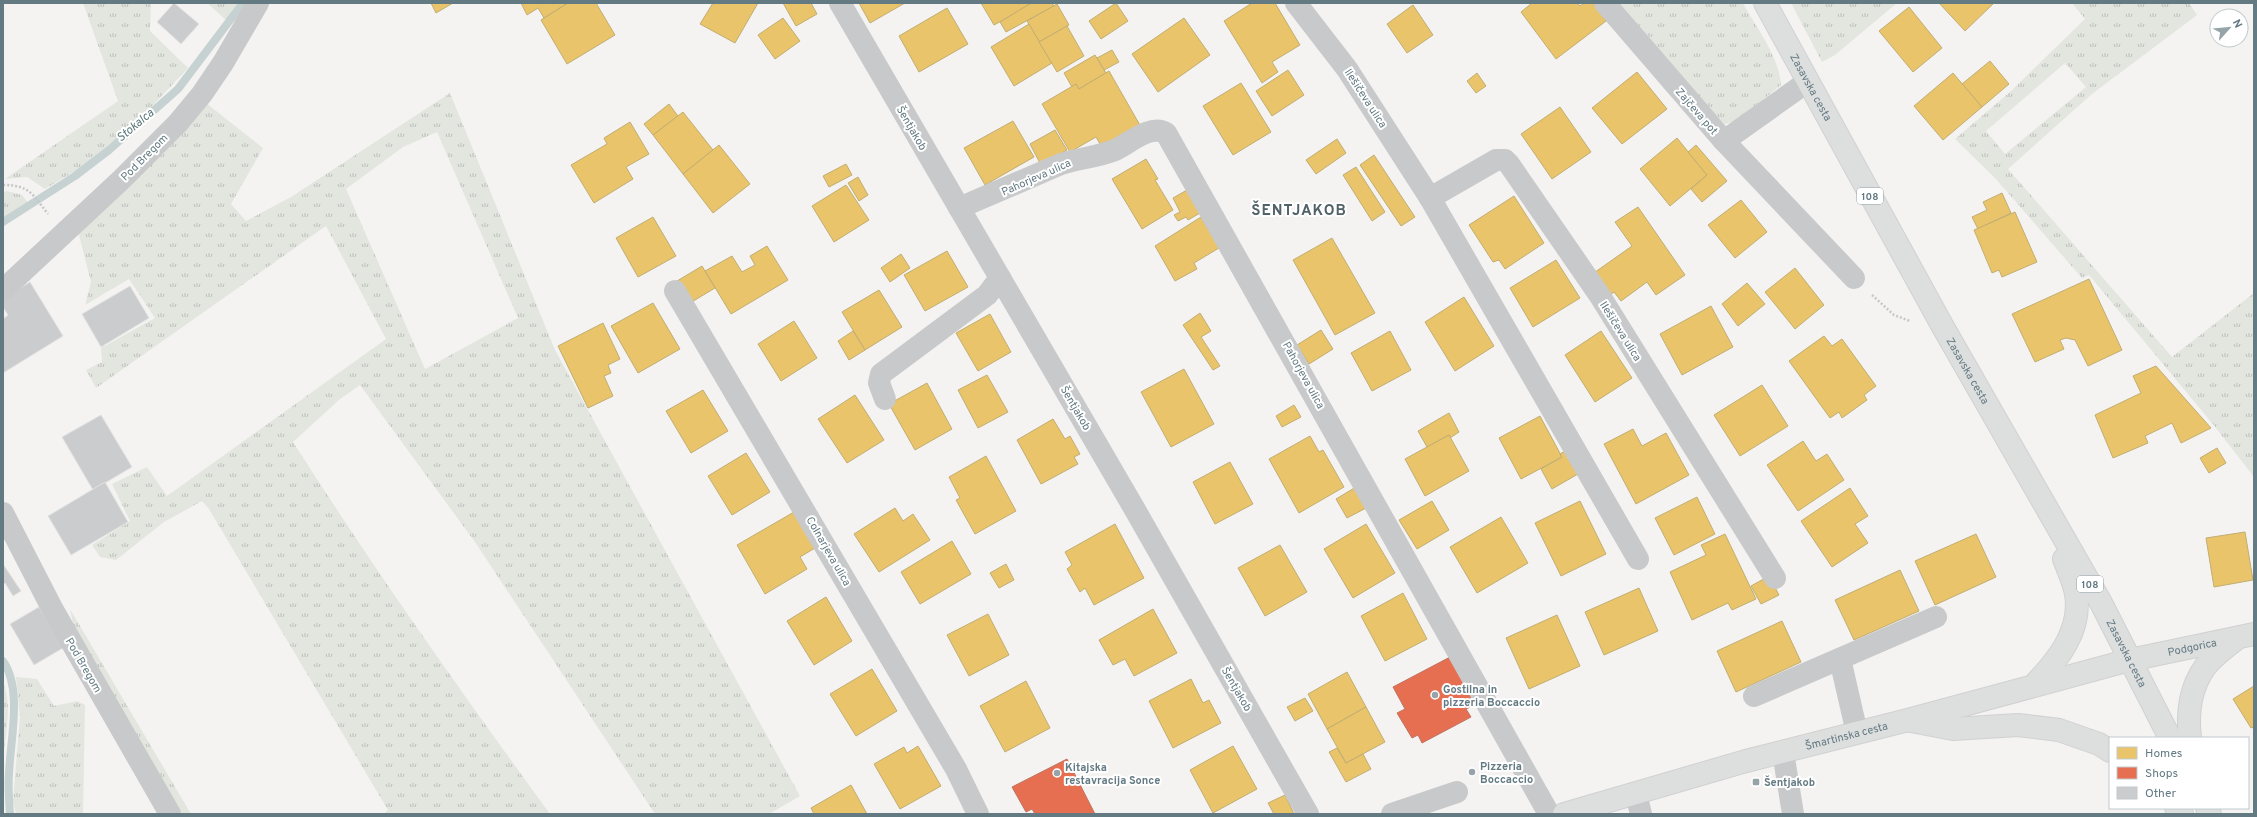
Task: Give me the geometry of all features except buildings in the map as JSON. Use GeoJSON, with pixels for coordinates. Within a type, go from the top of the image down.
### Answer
{"type":"FeatureCollection","features":[{"type":"Feature","properties":{"kind":"main road","name":"Zasavska cesta"},"geometry":{"type":"LineString","coordinates":[[1765,3],[1807,82],[1943,327],[2047,511],[2100,601],[2169,737]]}},
{"type":"Feature","properties":{"kind":"main road"},"geometry":{"type":"LineString","coordinates":[[2034,685],[2054,664],[2070,638],[2078,616],[2076,593],[2047,511]]}},
{"type":"Feature","properties":{"kind":"main road"},"geometry":{"type":"LineString","coordinates":[[2190,737],[2190,696],[2205,667],[2246,636]]}},
{"type":"Feature","properties":{"kind":"main road","name":"Podgorica"},"geometry":{"type":"LineString","coordinates":[[2130,660],[2246,636]]}},
{"type":"Feature","properties":{"kind":"main road","name":"Šmartinska cesta"},"geometry":{"type":"LineString","coordinates":[[1564,814],[1638,804],[1783,752],[2130,660]]}},
{"type":"Feature","properties":{"kind":"main road"},"geometry":{"type":"LineString","coordinates":[[1908,720],[1953,730],[2018,725],[2059,730],[2099,744],[2109,750]]}},
{"type":"Feature","properties":{"kind":"street","name":"Pod Bregom"},"geometry":{"type":"LineString","coordinates":[[3,290],[121,180],[178,123],[223,63],[258,3]]}},
{"type":"Feature","properties":{"kind":"street","name":"Šentjakob"},"geometry":{"type":"LineString","coordinates":[[840,3],[1134,508],[1308,814]]}},
{"type":"Feature","properties":{"kind":"street","name":"Ilešičeva ulica"},"geometry":{"type":"LineString","coordinates":[[1296,3],[1347,69],[1430,198],[1638,559]]}},
{"type":"Feature","properties":{"kind":"street","name":"Zajčeva pot"},"geometry":{"type":"LineString","coordinates":[[1604,3],[1724,141],[1807,82]]}},
{"type":"Feature","properties":{"kind":"street","name":"Pahorjeva ulica"},"geometry":{"type":"LineString","coordinates":[[959,208],[1072,160],[1114,150],[1157,129],[1166,132],[1549,814]]}},
{"type":"Feature","properties":{"kind":"street"},"geometry":{"type":"LineString","coordinates":[[1724,141],[1854,278]]}},
{"type":"Feature","properties":{"kind":"street","name":"Ilešičeva ulica"},"geometry":{"type":"LineString","coordinates":[[1430,198],[1496,160],[1505,160],[1509,164],[1600,296],[1775,578]]}},
{"type":"Feature","properties":{"kind":"street"},"geometry":{"type":"LineString","coordinates":[[885,399],[879,383],[881,374],[987,295],[1000,278]]}},
{"type":"Feature","properties":{"kind":"street","name":"Colnarjeva ulica"},"geometry":{"type":"LineString","coordinates":[[675,291],[956,769],[978,814]]}},
{"type":"Feature","properties":{"kind":"street","name":"Pod Bregom"},"geometry":{"type":"LineString","coordinates":[[3,513],[60,624],[170,814]]}},
{"type":"Feature","properties":{"kind":"street"},"geometry":{"type":"LineString","coordinates":[[1754,696],[1936,617]]}},
{"type":"Feature","properties":{"kind":"street"},"geometry":{"type":"LineString","coordinates":[[1840,659],[1857,733]]}},
{"type":"Feature","properties":{"kind":"street"},"geometry":{"type":"LineString","coordinates":[[1783,752],[1793,814]]}},
{"type":"Feature","properties":{"kind":"street"},"geometry":{"type":"LineString","coordinates":[[1392,814],[1457,792]]}},
{"type":"Feature","properties":{"kind":"path"},"geometry":{"type":"LineString","coordinates":[[3,185],[19,186],[31,192],[45,209]]}},
{"type":"Feature","properties":{"kind":"path"},"geometry":{"type":"LineString","coordinates":[[1854,278],[1894,315],[1914,322],[1943,327]]}},
{"type":"Feature","properties":{"kind":"green space"},"geometry":{"type":"Polygon","coordinates":[[[83,3],[151,3],[150,31],[188,68],[138,121],[80,168],[45,189],[27,177],[5,179],[118,101],[83,3]]]}},
{"type":"Feature","properties":{"kind":"green space"},"geometry":{"type":"Polygon","coordinates":[[[207,3],[238,3],[226,20],[207,3]]]}},
{"type":"Feature","properties":{"kind":"green space"},"geometry":{"type":"Polygon","coordinates":[[[1620,3],[1743,3],[1772,53],[1781,85],[1739,120],[1725,124],[1709,109],[1620,3]]]}},
{"type":"Feature","properties":{"kind":"green space"},"geometry":{"type":"Polygon","coordinates":[[[1791,3],[1897,3],[1835,55],[1822,62],[1791,3]]]}},
{"type":"Feature","properties":{"kind":"green space"},"geometry":{"type":"Polygon","coordinates":[[[2072,3],[2189,3],[2197,15],[2092,94],[2008,169],[2172,357],[2254,293],[2254,477],[2212,423],[2089,275],[2082,278],[1995,178],[1955,139],[2010,92],[2085,19],[2072,3]],[[2065,63],[1986,131],[2005,154],[2086,87],[2065,63]]]}},
{"type":"Feature","properties":{"kind":"green space"},"geometry":{"type":"Polygon","coordinates":[[[450,93],[555,350],[800,796],[769,814],[655,814],[475,542],[360,385],[340,399],[293,442],[418,630],[550,814],[384,814],[388,810],[209,509],[202,501],[164,522],[116,560],[100,557],[92,545],[130,521],[112,484],[147,467],[167,496],[386,339],[326,226],[96,388],[86,370],[102,362],[101,348],[155,318],[129,279],[85,305],[91,282],[78,231],[206,103],[263,148],[231,204],[246,221],[291,197],[450,93]],[[437,132],[403,147],[346,189],[425,369],[518,318],[437,132]]]}},
{"type":"Feature","properties":{"kind":"green space"},"geometry":{"type":"Polygon","coordinates":[[[7,191],[22,195],[30,205],[3,218],[3,193],[7,191]]]}},
{"type":"Feature","properties":{"kind":"green space"},"geometry":{"type":"Polygon","coordinates":[[[70,609],[191,814],[179,814],[74,629],[70,609]]]}},
{"type":"Feature","properties":{"kind":"green space"},"geometry":{"type":"Polygon","coordinates":[[[16,677],[37,679],[54,706],[77,701],[85,705],[83,814],[16,814],[13,801],[20,716],[16,677]]]}},
{"type":"Feature","properties":{"kind":"green space"},"geometry":{"type":"Polygon","coordinates":[[[3,682],[8,701],[8,711],[3,761],[3,682]]]}},
{"type":"Feature","properties":{"kind":"waterway","name":"Stokalca"},"geometry":{"type":"LineString","coordinates":[[3,222],[75,176],[109,150],[178,89],[243,3]]}},
{"type":"Feature","properties":{"kind":"waterway","name":"Stokalca"},"geometry":{"type":"LineString","coordinates":[[3,661],[13,686],[14,700],[9,779],[10,814]]}},
{"type":"Feature","properties":{"kind":"place","name":"Gostilna in pizzeria Boccaccio"},"geometry":{"type":"Point","coordinates":[1435,695]}},
{"type":"Feature","properties":{"kind":"place","name":"Pizzeria Boccaccio"},"geometry":{"type":"Point","coordinates":[1472,772]}},
{"type":"Feature","properties":{"kind":"place","name":"Kitajska restavracija Sonce"},"geometry":{"type":"Point","coordinates":[1057,773]}},
{"type":"Feature","properties":{"kind":"place","name":"Šentjakob"},"geometry":{"type":"Point","coordinates":[1756,782]}},
{"type":"Feature","properties":{"kind":"district","name":"ŠENTJAKOB"},"geometry":{"type":"Point","coordinates":[1299,210]}}]}
